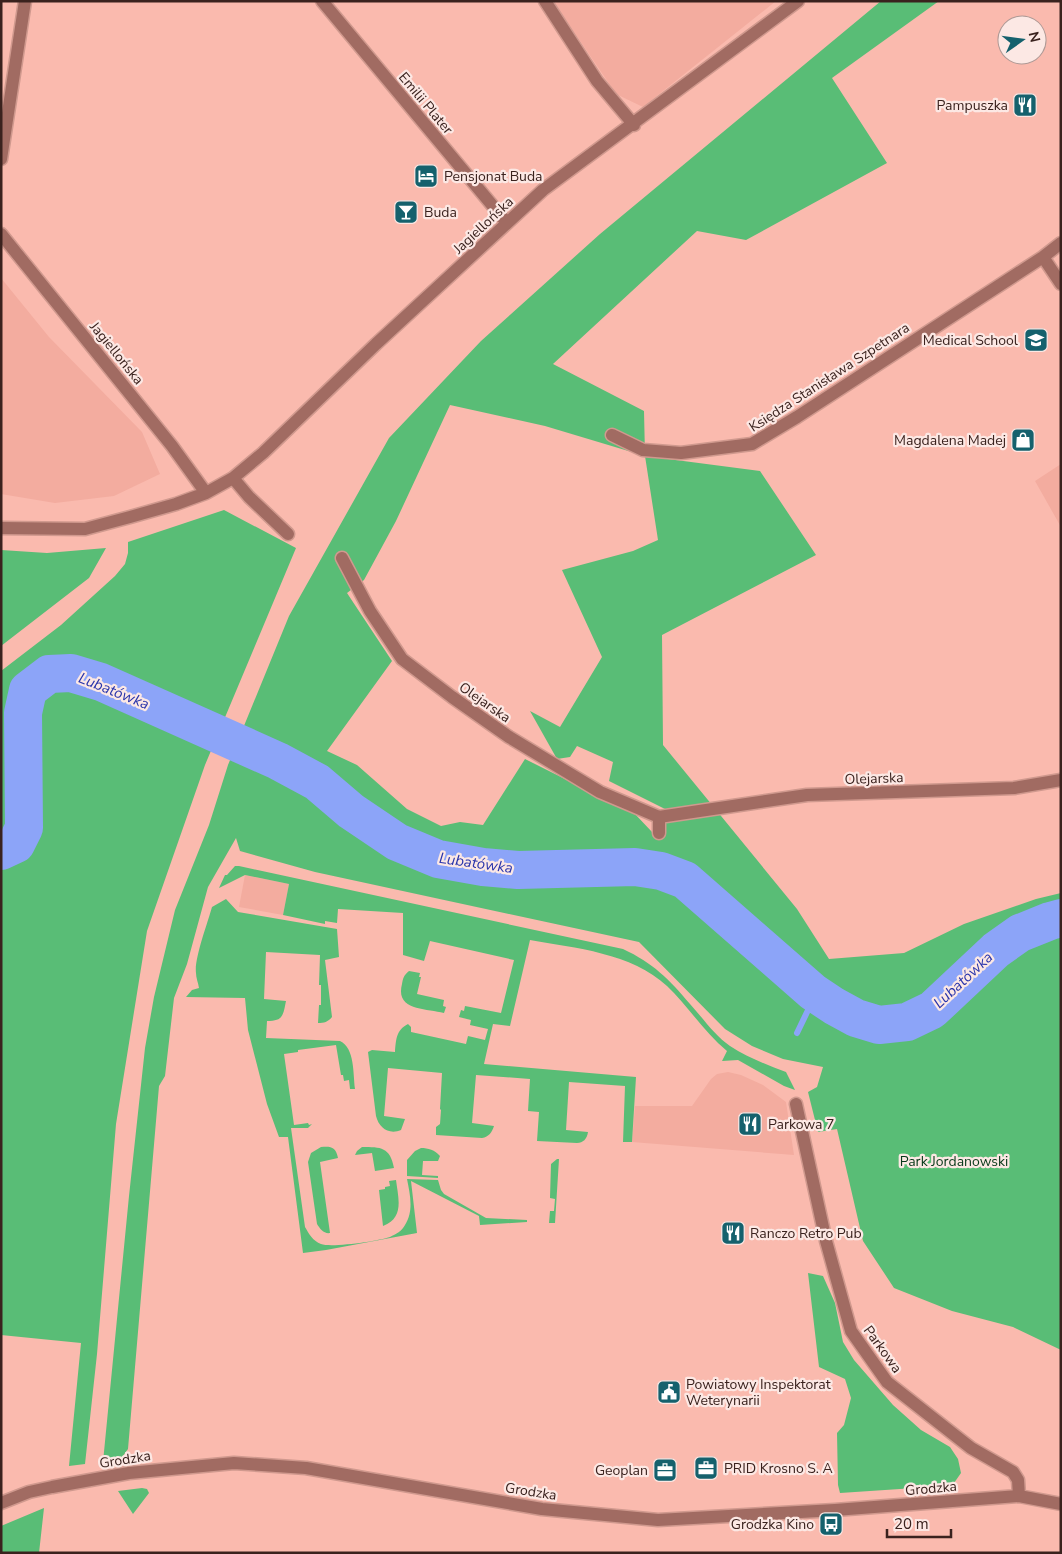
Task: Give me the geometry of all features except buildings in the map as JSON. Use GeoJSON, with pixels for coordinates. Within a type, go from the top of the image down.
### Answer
{"type":"FeatureCollection","features":[{"type":"Feature","properties":{"kind":"street"},"geometry":{"type":"LineString","coordinates":[[1,159],[26,1]]}},
{"type":"Feature","properties":{"kind":"street","name":"Emilii Plater"},"geometry":{"type":"LineString","coordinates":[[322,1],[507,223]]}},
{"type":"Feature","properties":{"kind":"street"},"geometry":{"type":"LineString","coordinates":[[545,1],[597,80],[634,125]]}},
{"type":"Feature","properties":{"kind":"street","name":"Jagiellońska"},"geometry":{"type":"LineString","coordinates":[[1,528],[85,529],[130,518],[206,493],[233,478],[263,453],[376,344],[543,190],[634,125],[798,1]]}},
{"type":"Feature","properties":{"kind":"street","name":"Jagiellońska"},"geometry":{"type":"LineString","coordinates":[[1,234],[172,446],[206,493]]}},
{"type":"Feature","properties":{"kind":"street","name":"Księdza Stanisława Szpetnara"},"geometry":{"type":"LineString","coordinates":[[612,435],[643,450],[681,453],[752,444],[797,417],[1043,257],[1061,243]]}},
{"type":"Feature","properties":{"kind":"street"},"geometry":{"type":"LineString","coordinates":[[1043,257],[1061,284]]}},
{"type":"Feature","properties":{"kind":"street"},"geometry":{"type":"LineString","coordinates":[[233,478],[248,497],[288,534]]}},
{"type":"Feature","properties":{"kind":"street","name":"Olejarska"},"geometry":{"type":"LineString","coordinates":[[342,558],[370,611],[402,659],[509,737],[600,792],[659,817],[807,795],[1014,788],[1061,780]]}},
{"type":"Feature","properties":{"kind":"street"},"geometry":{"type":"LineString","coordinates":[[658,833],[659,817]]}},
{"type":"Feature","properties":{"kind":"street","name":"Parkowa"},"geometry":{"type":"LineString","coordinates":[[796,1104],[826,1241],[852,1330],[887,1382],[971,1448],[1013,1472],[1018,1480],[1019,1496]]}},
{"type":"Feature","properties":{"kind":"street","name":"Grodzka"},"geometry":{"type":"LineString","coordinates":[[1,1503],[29,1492],[129,1472],[234,1463],[306,1468],[542,1509],[658,1520],[835,1510],[1019,1496],[1061,1504]]}},
{"type":"Feature","properties":{"kind":"shaded area"},"geometry":{"type":"Polygon","coordinates":[[[553,1],[776,1],[643,107],[616,94],[553,1]]]}},
{"type":"Feature","properties":{"kind":"shaded area"},"geometry":{"type":"Polygon","coordinates":[[[1,278],[49,337],[142,432],[160,474],[114,496],[55,503],[1,494],[1,278]]]}},
{"type":"Feature","properties":{"kind":"shaded area"},"geometry":{"type":"Polygon","coordinates":[[[1061,464],[1061,527],[1035,481],[1061,464]]]}},
{"type":"Feature","properties":{"kind":"shaded area"},"geometry":{"type":"Polygon","coordinates":[[[245,875],[289,884],[283,915],[239,907],[245,875]]]}},
{"type":"Feature","properties":{"kind":"shaded area"},"geometry":{"type":"Polygon","coordinates":[[[728,1072],[741,1075],[763,1085],[786,1102],[794,1155],[632,1142],[635,1106],[692,1106],[711,1079],[717,1074],[728,1072]]]}},
{"type":"Feature","properties":{"kind":"green space","name":"Park Jordanowski"},"geometry":{"type":"Polygon","coordinates":[[[881,1],[939,1],[832,78],[887,163],[746,240],[697,231],[553,364],[644,411],[645,456],[760,471],[816,555],[662,635],[663,745],[797,909],[829,959],[904,953],[964,924],[1036,899],[1061,893],[1061,1350],[1013,1327],[952,1311],[894,1288],[863,1241],[837,1129],[818,1132],[808,1092],[817,1087],[823,1067],[783,1059],[752,1046],[725,1029],[639,942],[315,872],[240,851],[236,838],[208,887],[187,964],[174,998],[165,1076],[159,1086],[128,1449],[120,1460],[103,1462],[145,1048],[154,997],[175,910],[209,825],[228,765],[289,616],[389,438],[481,341],[600,234],[881,1]],[[450,405],[396,521],[364,580],[347,593],[392,661],[327,751],[357,765],[407,809],[441,826],[460,822],[483,825],[525,759],[635,814],[652,832],[667,810],[609,781],[613,762],[577,746],[570,757],[557,759],[530,711],[560,727],[602,657],[562,570],[633,551],[658,540],[645,456],[545,426],[450,405]]]}},
{"type":"Feature","properties":{"kind":"green space"},"geometry":{"type":"Polygon","coordinates":[[[224,510],[296,548],[205,765],[147,931],[116,1124],[97,1354],[85,1464],[69,1466],[81,1343],[1,1335],[1,671],[61,625],[115,576],[125,564],[128,542],[224,510]]]}},
{"type":"Feature","properties":{"kind":"green space"},"geometry":{"type":"Polygon","coordinates":[[[106,548],[89,578],[1,646],[1,550],[47,553],[106,548]]]}},
{"type":"Feature","properties":{"kind":"green space"},"geometry":{"type":"Polygon","coordinates":[[[235,866],[623,949],[634,954],[660,972],[724,1042],[743,1054],[786,1072],[795,1090],[784,1086],[738,1060],[722,1061],[727,1051],[711,1036],[675,994],[653,975],[620,959],[584,949],[530,940],[510,1026],[493,1024],[484,1064],[636,1077],[632,1142],[623,1142],[625,1086],[569,1082],[566,1130],[588,1132],[586,1139],[579,1143],[537,1141],[539,1112],[528,1111],[530,1079],[476,1075],[472,1123],[494,1126],[491,1132],[487,1137],[482,1138],[436,1135],[436,1127],[440,1124],[442,1073],[388,1068],[384,1116],[405,1119],[401,1130],[389,1131],[382,1127],[377,1120],[368,1052],[372,1050],[395,1052],[396,1039],[399,1032],[408,1024],[411,1027],[411,1032],[466,1044],[468,1036],[485,1040],[488,1029],[470,1025],[471,1020],[459,1017],[461,1010],[464,1011],[465,1006],[501,1013],[514,960],[430,941],[424,961],[403,955],[403,913],[338,909],[337,923],[325,921],[325,924],[283,915],[289,884],[245,875],[219,888],[225,875],[235,866]]]}},
{"type":"Feature","properties":{"kind":"green space"},"geometry":{"type":"Polygon","coordinates":[[[226,899],[238,912],[337,929],[339,957],[325,960],[332,1017],[326,1022],[318,1023],[319,1005],[321,1005],[321,985],[319,985],[320,955],[266,952],[264,999],[286,1001],[281,1017],[276,1020],[267,1021],[266,1038],[340,1041],[345,1044],[351,1055],[355,1089],[350,1089],[349,1080],[344,1081],[343,1075],[341,1075],[336,1045],[298,1050],[298,1052],[284,1054],[294,1125],[312,1124],[308,1128],[291,1128],[305,1227],[313,1239],[318,1243],[326,1245],[344,1245],[384,1239],[401,1231],[410,1214],[407,1179],[438,1180],[444,1194],[486,1218],[527,1220],[527,1222],[480,1225],[479,1216],[411,1181],[417,1233],[326,1250],[303,1253],[288,1137],[279,1137],[267,1104],[248,1030],[245,998],[186,997],[192,990],[199,988],[196,975],[197,959],[212,907],[226,899]]]}},
{"type":"Feature","properties":{"kind":"green space"},"geometry":{"type":"Polygon","coordinates":[[[409,971],[420,973],[419,977],[421,977],[417,994],[444,1000],[443,1006],[446,1007],[444,1013],[421,1009],[407,1004],[401,993],[402,982],[409,971]]]}},
{"type":"Feature","properties":{"kind":"green space"},"geometry":{"type":"Polygon","coordinates":[[[321,1147],[332,1148],[338,1158],[320,1162],[330,1233],[324,1232],[317,1224],[308,1162],[311,1153],[321,1147]]]}},
{"type":"Feature","properties":{"kind":"green space"},"geometry":{"type":"Polygon","coordinates":[[[362,1147],[374,1147],[384,1150],[390,1156],[394,1168],[375,1171],[372,1153],[355,1155],[362,1147]]]}},
{"type":"Feature","properties":{"kind":"green space"},"geometry":{"type":"Polygon","coordinates":[[[421,1148],[436,1152],[440,1156],[438,1161],[423,1161],[422,1175],[438,1176],[438,1178],[407,1176],[407,1160],[415,1151],[421,1148]]]}},
{"type":"Feature","properties":{"kind":"green space"},"geometry":{"type":"Polygon","coordinates":[[[559,1159],[555,1223],[549,1223],[550,1211],[554,1211],[555,1199],[550,1198],[551,1164],[559,1159]]]}},
{"type":"Feature","properties":{"kind":"green space"},"geometry":{"type":"Polygon","coordinates":[[[396,1180],[399,1200],[397,1212],[395,1218],[383,1226],[379,1190],[390,1186],[389,1181],[396,1180]]]}},
{"type":"Feature","properties":{"kind":"green space"},"geometry":{"type":"Polygon","coordinates":[[[808,1273],[823,1276],[835,1303],[843,1342],[854,1360],[893,1405],[921,1430],[950,1447],[958,1459],[961,1473],[954,1483],[915,1488],[840,1493],[838,1485],[837,1433],[844,1425],[851,1398],[845,1379],[819,1367],[808,1273]]]}},
{"type":"Feature","properties":{"kind":"green space"},"geometry":{"type":"Polygon","coordinates":[[[147,1489],[149,1493],[133,1514],[118,1491],[147,1489]]]}},
{"type":"Feature","properties":{"kind":"green space"},"geometry":{"type":"Polygon","coordinates":[[[44,1508],[39,1553],[1,1553],[1,1526],[44,1508]]]}},
{"type":"Feature","properties":{"kind":"waterway","name":"Lubatówka"},"geometry":{"type":"LineString","coordinates":[[1,851],[16,844],[24,828],[23,713],[28,690],[49,674],[71,673],[101,682],[278,761],[317,782],[351,811],[397,842],[438,859],[483,867],[518,870],[635,867],[661,871],[685,880],[813,992],[856,1018],[879,1025],[907,1022],[932,1010],[996,950],[1020,933],[1061,918]]}},
{"type":"Feature","properties":{"kind":"waterway"},"geometry":{"type":"LineString","coordinates":[[797,1033],[810,1006],[820,996]]}},
{"type":"Feature","properties":{"kind":"place","name":"Pampuszka"},"geometry":{"type":"Point","coordinates":[1025,105]}},
{"type":"Feature","properties":{"kind":"place","name":"Pensjonat Buda"},"geometry":{"type":"Point","coordinates":[426,176]}},
{"type":"Feature","properties":{"kind":"place","name":"Buda"},"geometry":{"type":"Point","coordinates":[406,212]}},
{"type":"Feature","properties":{"kind":"place","name":"Medical School"},"geometry":{"type":"Point","coordinates":[1036,340]}},
{"type":"Feature","properties":{"kind":"place","name":"Magdalena Madej"},"geometry":{"type":"Point","coordinates":[1023,440]}},
{"type":"Feature","properties":{"kind":"place","name":"Parkowa 7"},"geometry":{"type":"Point","coordinates":[750,1124]}},
{"type":"Feature","properties":{"kind":"place","name":"Ranczo Retro Pub"},"geometry":{"type":"Point","coordinates":[733,1233]}},
{"type":"Feature","properties":{"kind":"place","name":"Powiatowy Inspektorat Weterynarii"},"geometry":{"type":"Point","coordinates":[669,1392]}},
{"type":"Feature","properties":{"kind":"place","name":"PRID Krosno S. A"},"geometry":{"type":"Point","coordinates":[706,1468]}},
{"type":"Feature","properties":{"kind":"place","name":"Geoplan"},"geometry":{"type":"Point","coordinates":[665,1470]}},
{"type":"Feature","properties":{"kind":"place","name":"Grodzka Kino"},"geometry":{"type":"Point","coordinates":[831,1524]}}]}
